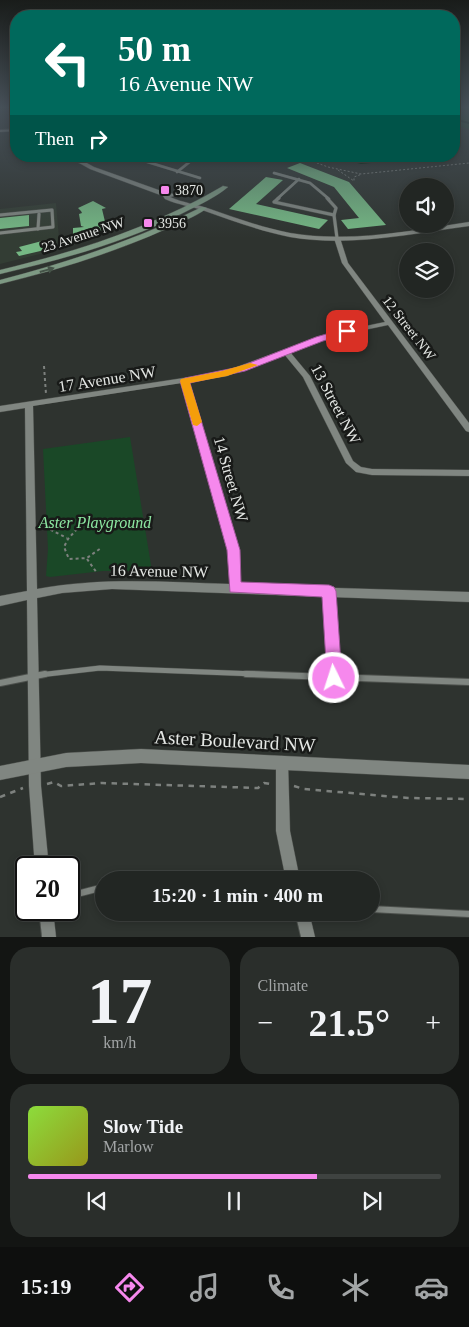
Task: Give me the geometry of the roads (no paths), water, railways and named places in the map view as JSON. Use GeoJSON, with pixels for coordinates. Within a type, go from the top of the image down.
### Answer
{"type":"FeatureCollection","features":[{"type":"Feature","properties":{"kind":"main road","name":"23 Avenue NW"},"geometry":{"type":"LineString","coordinates":[[0,272],[49,260],[111,241],[154,224],[225,187]]}},
{"type":"Feature","properties":{"kind":"main road"},"geometry":{"type":"LineString","coordinates":[[70,263],[172,220],[192,209],[193,205]]}},
{"type":"Feature","properties":{"kind":"main road","name":"23 Avenue NW"},"geometry":{"type":"LineString","coordinates":[[0,282],[70,263],[148,236],[204,208]]}},
{"type":"Feature","properties":{"kind":"street"},"geometry":{"type":"LineString","coordinates":[[81,163],[166,195],[167,198],[179,203],[204,208],[278,232],[338,238],[469,224]]}},
{"type":"Feature","properties":{"kind":"street","name":"12 Street NW"},"geometry":{"type":"LineString","coordinates":[[338,238],[345,263],[469,429]]}},
{"type":"Feature","properties":{"kind":"street","name":"17 Avenue NW"},"geometry":{"type":"LineString","coordinates":[[0,409],[233,372],[330,335],[390,323]]}},
{"type":"Feature","properties":{"kind":"street","name":"13 Street NW"},"geometry":{"type":"LineString","coordinates":[[286,352],[303,371],[350,463],[359,470],[432,474],[469,473]]}},
{"type":"Feature","properties":{"kind":"street","name":"14 Street NW"},"geometry":{"type":"LineString","coordinates":[[185,381],[234,550],[235,588]]}},
{"type":"Feature","properties":{"kind":"street"},"geometry":{"type":"LineString","coordinates":[[29,405],[34,766],[41,856]]}},
{"type":"Feature","properties":{"kind":"street","name":"16 Avenue NW"},"geometry":{"type":"LineString","coordinates":[[0,601],[69,588],[112,585],[469,596]]}},
{"type":"Feature","properties":{"kind":"street","name":"Aster Boulevard NW"},"geometry":{"type":"LineString","coordinates":[[0,773],[34,766],[108,757],[282,762],[469,772]]}},
{"type":"Feature","properties":{"kind":"street"},"geometry":{"type":"LineString","coordinates":[[282,762],[282,832],[292,871]]}},
{"type":"Feature","properties":{"kind":"street"},"geometry":{"type":"LineString","coordinates":[[47,921],[49,937]]}},
{"type":"Feature","properties":{"kind":"street"},"geometry":{"type":"LineString","coordinates":[[304,921],[308,937]]}},
{"type":"Feature","properties":{"kind":"lane"},"geometry":{"type":"LineString","coordinates":[[146,162],[200,178]]}},
{"type":"Feature","properties":{"kind":"lane"},"geometry":{"type":"LineString","coordinates":[[177,172],[190,162]]}},
{"type":"Feature","properties":{"kind":"lane"},"geometry":{"type":"LineString","coordinates":[[274,173],[299,179],[322,190],[336,208],[334,215],[338,238]]}},
{"type":"Feature","properties":{"kind":"lane"},"geometry":{"type":"LineString","coordinates":[[299,179],[274,202],[334,215]]}},
{"type":"Feature","properties":{"kind":"lane"},"geometry":{"type":"LineString","coordinates":[[0,215],[52,210],[53,227],[0,233]]}},
{"type":"Feature","properties":{"kind":"lane"},"geometry":{"type":"LineString","coordinates":[[38,214],[38,229]]}},
{"type":"Feature","properties":{"kind":"lane"},"geometry":{"type":"LineString","coordinates":[[329,591],[334,678]]}},
{"type":"Feature","properties":{"kind":"lane"},"geometry":{"type":"LineString","coordinates":[[0,683],[34,676],[100,668],[469,682]]}},
{"type":"Feature","properties":{"kind":"lane"},"geometry":{"type":"LineString","coordinates":[[80,893],[95,889]]}},
{"type":"Feature","properties":{"kind":"lane"},"geometry":{"type":"LineString","coordinates":[[380,909],[469,914]]}},
{"type":"Feature","properties":{"kind":"place","name":"3870"},"geometry":{"type":"Point","coordinates":[165,190]}},
{"type":"Feature","properties":{"kind":"place","name":"3956"},"geometry":{"type":"Point","coordinates":[148,223]}},
{"type":"Feature","properties":{"kind":"park label","name":"Aster Playground"},"geometry":{"type":"Point","coordinates":[95,522]}}]}
